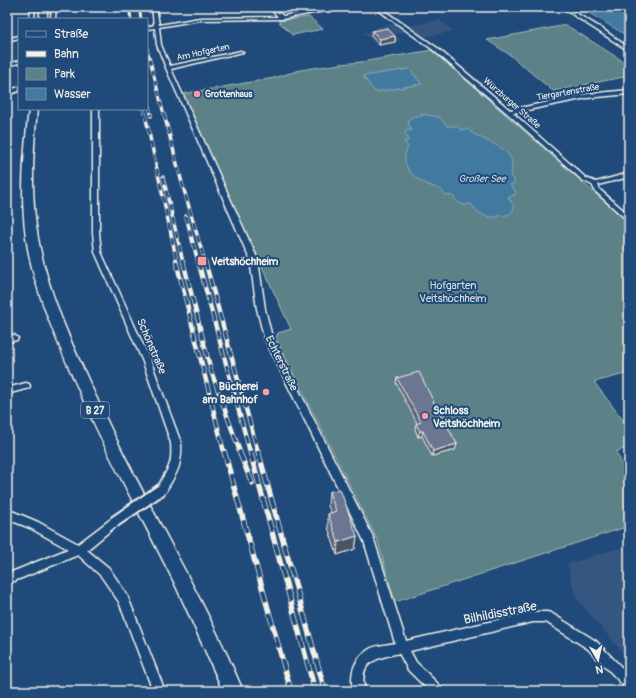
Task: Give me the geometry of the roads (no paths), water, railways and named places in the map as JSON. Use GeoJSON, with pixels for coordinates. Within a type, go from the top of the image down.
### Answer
{"type":"FeatureCollection","features":[{"type":"Feature","properties":{"kind":"main road"},"geometry":{"type":"LineString","coordinates":[[43,18],[44,7]]}},
{"type":"Feature","properties":{"kind":"main road","name":"B 27"},"geometry":{"type":"LineString","coordinates":[[33,110],[28,158],[28,199],[34,246],[41,278],[53,313],[112,447],[180,577],[233,691]]}},
{"type":"Feature","properties":{"kind":"street"},"geometry":{"type":"LineString","coordinates":[[32,18],[33,7]]}},
{"type":"Feature","properties":{"kind":"street"},"geometry":{"type":"LineString","coordinates":[[53,18],[54,7]]}},
{"type":"Feature","properties":{"kind":"street","name":"Echterstraße"},"geometry":{"type":"LineString","coordinates":[[154,7],[159,45],[168,68],[254,260],[261,309],[268,337],[370,540],[402,647],[412,666],[437,691]]}},
{"type":"Feature","properties":{"kind":"street"},"geometry":{"type":"LineString","coordinates":[[271,7],[282,18]]}},
{"type":"Feature","properties":{"kind":"street"},"geometry":{"type":"LineString","coordinates":[[312,7],[318,12]]}},
{"type":"Feature","properties":{"kind":"street"},"geometry":{"type":"LineString","coordinates":[[148,28],[200,19],[282,18],[343,7]]}},
{"type":"Feature","properties":{"kind":"street","name":"Würzburger Straße"},"geometry":{"type":"LineString","coordinates":[[376,7],[434,48],[584,179],[595,184],[598,192],[629,219]]}},
{"type":"Feature","properties":{"kind":"street"},"geometry":{"type":"LineString","coordinates":[[563,7],[599,29],[629,50]]}},
{"type":"Feature","properties":{"kind":"street"},"geometry":{"type":"LineString","coordinates":[[7,40],[18,37]]}},
{"type":"Feature","properties":{"kind":"street","name":"Am Hofgarten"},"geometry":{"type":"LineString","coordinates":[[168,68],[241,52]]}},
{"type":"Feature","properties":{"kind":"street"},"geometry":{"type":"LineString","coordinates":[[7,65],[18,62]]}},
{"type":"Feature","properties":{"kind":"street"},"geometry":{"type":"LineString","coordinates":[[7,93],[18,89]]}},
{"type":"Feature","properties":{"kind":"street","name":"Tiergartenstraße"},"geometry":{"type":"LineString","coordinates":[[509,112],[587,96],[629,92]]}},
{"type":"Feature","properties":{"kind":"street","name":"Schönstraße"},"geometry":{"type":"LineString","coordinates":[[7,580],[79,550],[114,522],[162,489],[174,471],[177,457],[176,443],[147,362],[98,252],[96,233],[96,110]]}},
{"type":"Feature","properties":{"kind":"street"},"geometry":{"type":"LineString","coordinates":[[595,184],[629,175]]}},
{"type":"Feature","properties":{"kind":"street"},"geometry":{"type":"LineString","coordinates":[[7,391],[26,386]]}},
{"type":"Feature","properties":{"kind":"street"},"geometry":{"type":"LineString","coordinates":[[7,514],[34,525],[79,550],[105,572],[122,600],[159,691]]}},
{"type":"Feature","properties":{"kind":"street","name":"Bilhildisstraße"},"geometry":{"type":"LineString","coordinates":[[359,691],[357,681],[360,666],[372,654],[533,618],[547,617],[592,645],[629,683]]}},
{"type":"Feature","properties":{"kind":"water"},"geometry":{"type":"Polygon","coordinates":[[[579,7],[629,7],[629,37],[579,7]]]}},
{"type":"Feature","properties":{"kind":"water"},"geometry":{"type":"Polygon","coordinates":[[[409,69],[422,84],[375,92],[363,76],[409,69]]]}},
{"type":"Feature","properties":{"kind":"water","name":"Großer See"},"geometry":{"type":"Polygon","coordinates":[[[422,114],[439,117],[447,126],[457,126],[461,130],[468,129],[474,134],[505,151],[510,157],[512,165],[510,176],[515,181],[510,185],[516,192],[515,195],[508,197],[514,206],[511,213],[497,217],[486,216],[479,213],[471,204],[460,204],[453,196],[445,195],[441,190],[423,182],[413,175],[406,165],[405,160],[405,154],[408,147],[405,141],[409,140],[405,134],[406,131],[412,130],[408,120],[413,117],[422,116],[422,114]]]}},
{"type":"Feature","properties":{"kind":"railway"},"geometry":{"type":"LineString","coordinates":[[129,7],[131,18]]}},
{"type":"Feature","properties":{"kind":"railway"},"geometry":{"type":"LineString","coordinates":[[139,7],[141,18]]}},
{"type":"Feature","properties":{"kind":"railway"},"geometry":{"type":"LineString","coordinates":[[148,52],[164,115]]}},
{"type":"Feature","properties":{"kind":"railway"},"geometry":{"type":"LineString","coordinates":[[148,101],[151,115]]}},
{"type":"Feature","properties":{"kind":"railway"},"geometry":{"type":"LineString","coordinates":[[144,110],[145,115]]}},
{"type":"Feature","properties":{"kind":"railway"},"geometry":{"type":"LineString","coordinates":[[145,114],[177,262]]}},
{"type":"Feature","properties":{"kind":"railway"},"geometry":{"type":"LineString","coordinates":[[164,114],[205,262]]}},
{"type":"Feature","properties":{"kind":"railway"},"geometry":{"type":"LineString","coordinates":[[163,177],[183,262]]}},
{"type":"Feature","properties":{"kind":"railway"},"geometry":{"type":"LineString","coordinates":[[186,216],[198,262]]}},
{"type":"Feature","properties":{"kind":"railway"},"geometry":{"type":"LineString","coordinates":[[176,261],[224,452]]}},
{"type":"Feature","properties":{"kind":"railway"},"geometry":{"type":"LineString","coordinates":[[183,261],[211,371],[240,452]]}},
{"type":"Feature","properties":{"kind":"railway"},"geometry":{"type":"LineString","coordinates":[[198,261],[250,452]]}},
{"type":"Feature","properties":{"kind":"railway"},"geometry":{"type":"LineString","coordinates":[[205,261],[258,452]]}},
{"type":"Feature","properties":{"kind":"railway"},"geometry":{"type":"LineString","coordinates":[[224,451],[291,691]]}},
{"type":"Feature","properties":{"kind":"railway"},"geometry":{"type":"LineString","coordinates":[[239,451],[252,483]]}},
{"type":"Feature","properties":{"kind":"railway"},"geometry":{"type":"LineString","coordinates":[[250,451],[315,691]]}},
{"type":"Feature","properties":{"kind":"railway"},"geometry":{"type":"LineString","coordinates":[[258,451],[325,691]]}},
{"type":"Feature","properties":{"kind":"place","name":"Grottenhaus"},"geometry":{"type":"Point","coordinates":[197,94]}},
{"type":"Feature","properties":{"kind":"place","name":"Veitshöchheim"},"geometry":{"type":"Point","coordinates":[202,261]}},
{"type":"Feature","properties":{"kind":"place","name":"Bücherei am Bahnhof"},"geometry":{"type":"Point","coordinates":[266,392]}},
{"type":"Feature","properties":{"kind":"place","name":"Schloss Veitshöchheim"},"geometry":{"type":"Point","coordinates":[425,416]}},
{"type":"Feature","properties":{"kind":"park label","name":"Hofgarten Veitshöchheim"},"geometry":{"type":"Point","coordinates":[453,291]}}]}
